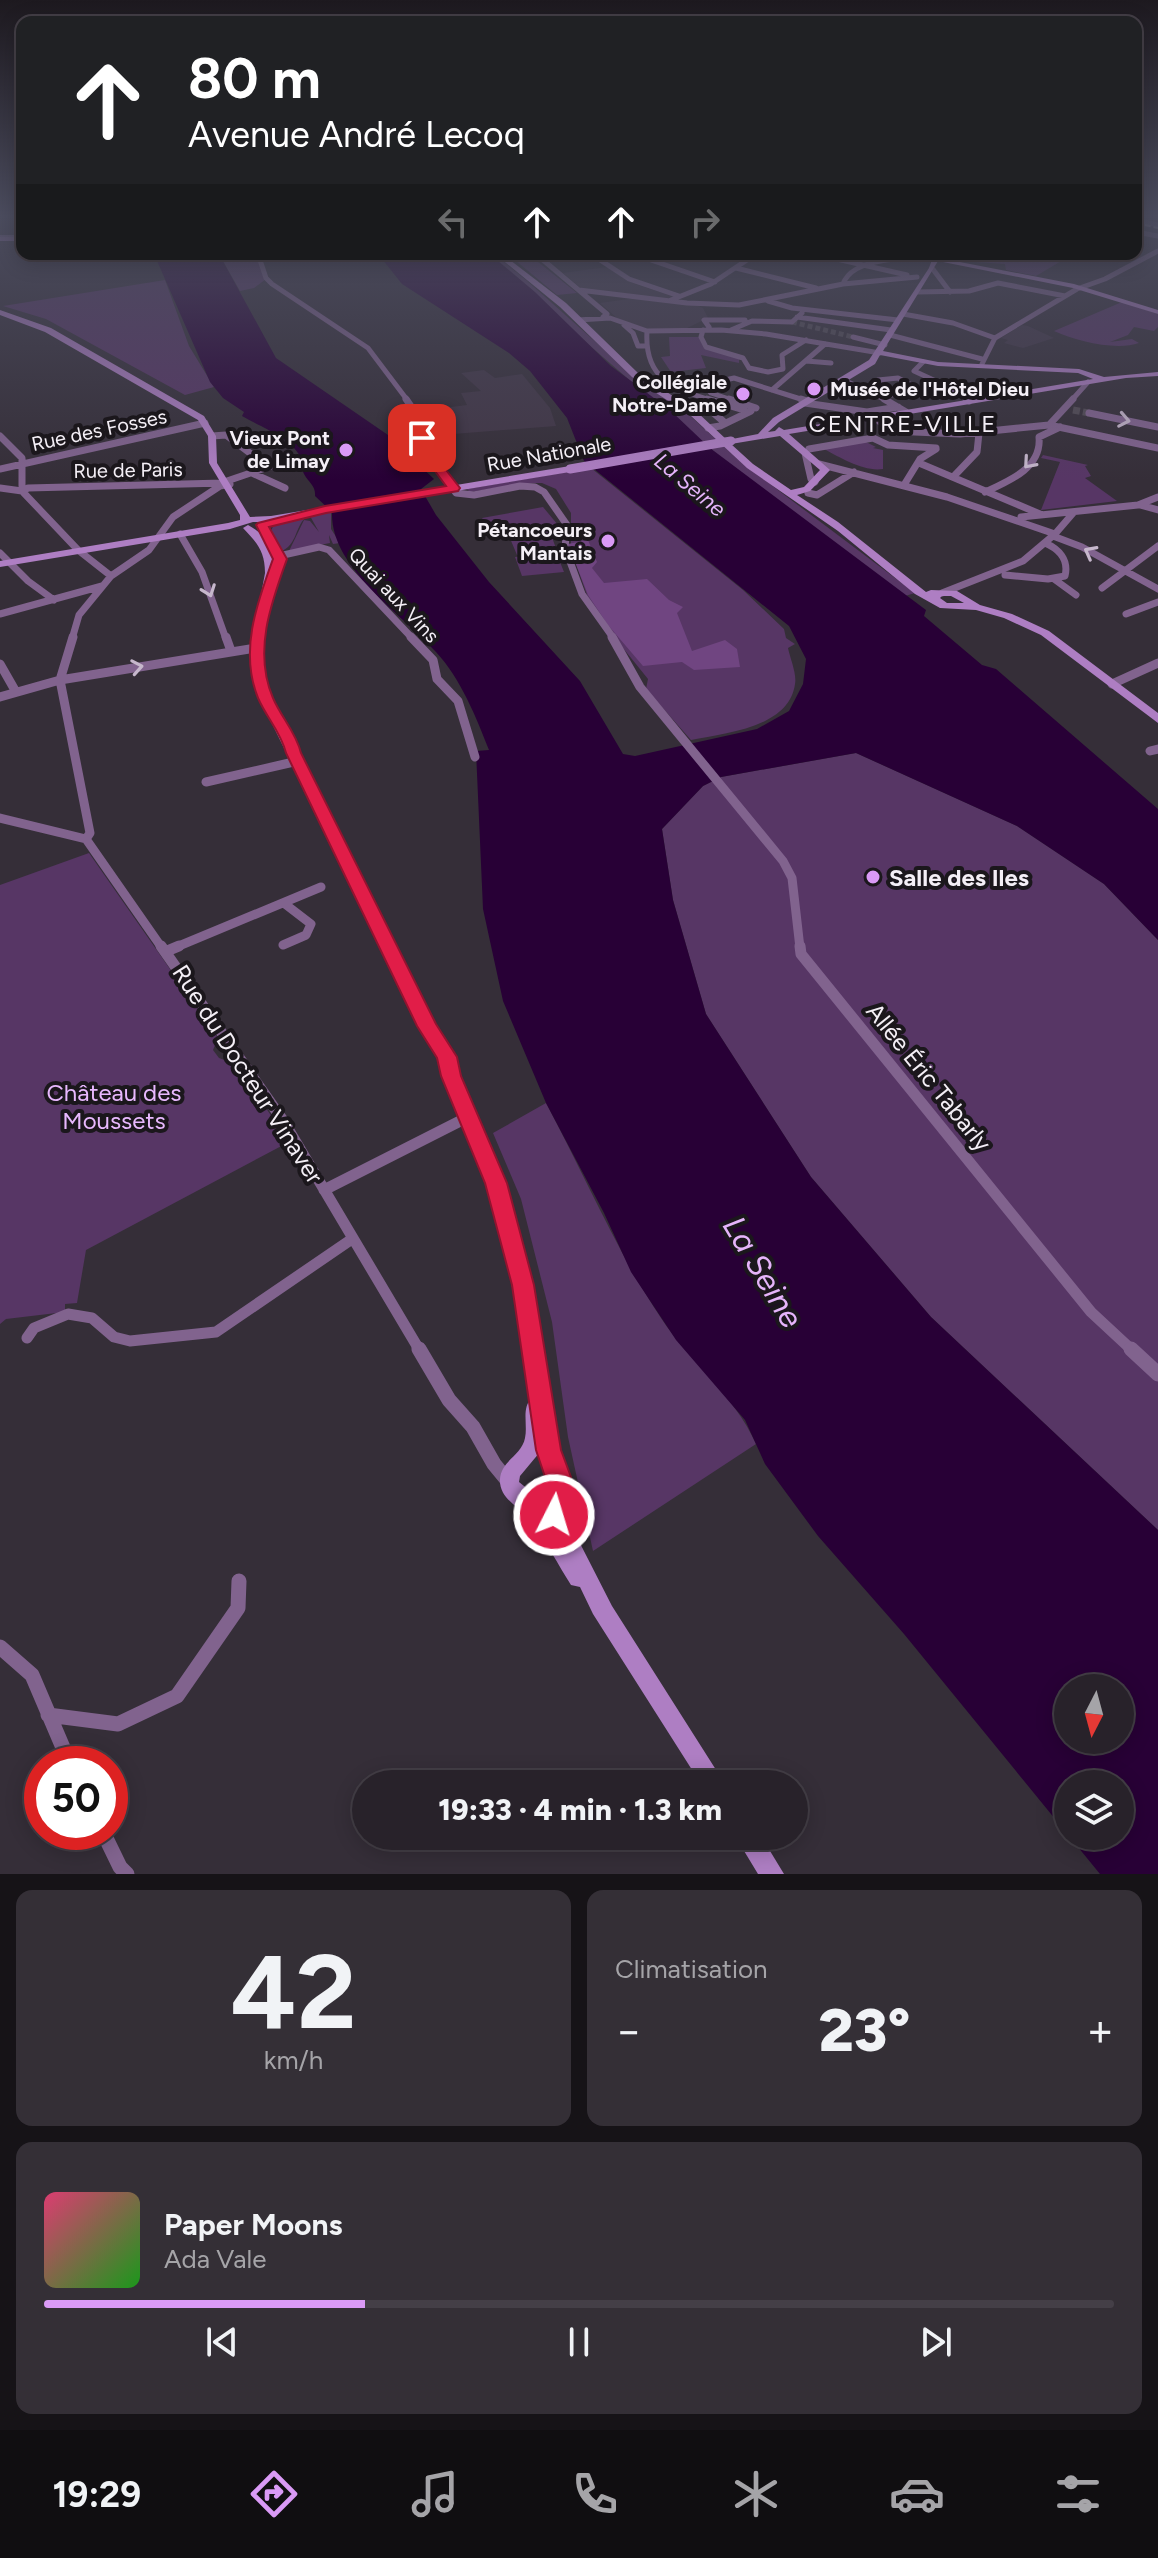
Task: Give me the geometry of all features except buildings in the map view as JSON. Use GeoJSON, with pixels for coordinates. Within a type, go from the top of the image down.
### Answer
{"type":"FeatureCollection","features":[{"type":"Feature","properties":{"kind":"main road"},"geometry":{"type":"LineString","coordinates":[[559,304],[635,375],[694,414],[759,472],[803,495],[914,587],[939,596],[944,606],[960,600],[1045,633],[1158,719]]}},
{"type":"Feature","properties":{"kind":"main road"},"geometry":{"type":"LineString","coordinates":[[737,440],[780,429],[806,402],[872,362],[909,304]]}},
{"type":"Feature","properties":{"kind":"main road"},"geometry":{"type":"LineString","coordinates":[[1134,304],[1158,312]]}},
{"type":"Feature","properties":{"kind":"main road"},"geometry":{"type":"LineString","coordinates":[[0,312],[48,330],[195,413],[212,436],[213,463],[245,515],[246,525],[275,557]]}},
{"type":"Feature","properties":{"kind":"main road"},"geometry":{"type":"LineString","coordinates":[[882,349],[938,364],[982,363],[1079,371],[1091,381]]}},
{"type":"Feature","properties":{"kind":"main road"},"geometry":{"type":"LineString","coordinates":[[737,440],[780,429],[902,409],[1158,374]]}},
{"type":"Feature","properties":{"kind":"main road"},"geometry":{"type":"LineString","coordinates":[[780,429],[794,443],[831,466],[832,471],[803,495]]}},
{"type":"Feature","properties":{"kind":"main road"},"geometry":{"type":"LineString","coordinates":[[780,429],[825,471],[803,495]]}},
{"type":"Feature","properties":{"kind":"main road"},"geometry":{"type":"LineString","coordinates":[[737,440],[776,439],[794,443]]}},
{"type":"Feature","properties":{"kind":"main road","name":"Rue Nationale"},"geometry":{"type":"LineString","coordinates":[[246,525],[737,440]]}},
{"type":"Feature","properties":{"kind":"main road"},"geometry":{"type":"LineString","coordinates":[[225,482],[260,522],[275,557],[259,624],[256,648],[258,674],[282,736],[296,757],[427,1026],[438,1059],[451,1076],[470,1116],[510,1232],[535,1359],[534,1440],[517,1475]]}},
{"type":"Feature","properties":{"kind":"main road"},"geometry":{"type":"LineString","coordinates":[[803,495],[841,529]]}},
{"type":"Feature","properties":{"kind":"main road"},"geometry":{"type":"LineString","coordinates":[[4,563],[246,525]]}},
{"type":"Feature","properties":{"kind":"main road","name":"Rue du Docteur Vinaver"},"geometry":{"type":"LineString","coordinates":[[535,1359],[553,1466],[558,1477],[552,1501],[557,1522],[604,1613]]}},
{"type":"Feature","properties":{"kind":"main road"},"geometry":{"type":"LineString","coordinates":[[517,1475],[538,1457],[553,1466]]}},
{"type":"Feature","properties":{"kind":"main road"},"geometry":{"type":"LineString","coordinates":[[517,1475],[539,1501],[555,1489]]}},
{"type":"Feature","properties":{"kind":"main road","name":"Rue du Docteur Vinaver"},"geometry":{"type":"LineString","coordinates":[[517,1475],[531,1506],[705,1770]]}},
{"type":"Feature","properties":{"kind":"main road"},"geometry":{"type":"LineString","coordinates":[[756,1850],[772,1874]]}},
{"type":"Feature","properties":{"kind":"street"},"geometry":{"type":"LineString","coordinates":[[303,304],[368,348],[387,377],[419,414],[432,437],[418,438],[454,488]]}},
{"type":"Feature","properties":{"kind":"street"},"geometry":{"type":"LineString","coordinates":[[596,304],[607,314],[603,317]]}},
{"type":"Feature","properties":{"kind":"street"},"geometry":{"type":"LineString","coordinates":[[701,304],[714,304]]}},
{"type":"Feature","properties":{"kind":"street"},"geometry":{"type":"LineString","coordinates":[[783,304],[806,310],[900,318],[958,330],[965,326],[995,338]]}},
{"type":"Feature","properties":{"kind":"street"},"geometry":{"type":"LineString","coordinates":[[706,328],[703,321],[711,319],[795,320],[891,333],[982,363],[995,338],[1051,304]]}},
{"type":"Feature","properties":{"kind":"street"},"geometry":{"type":"LineString","coordinates":[[706,305],[711,319]]}},
{"type":"Feature","properties":{"kind":"street"},"geometry":{"type":"LineString","coordinates":[[782,322],[781,316],[789,310]]}},
{"type":"Feature","properties":{"kind":"street"},"geometry":{"type":"LineString","coordinates":[[795,320],[806,310]]}},
{"type":"Feature","properties":{"kind":"street"},"geometry":{"type":"LineString","coordinates":[[578,320],[603,317],[647,331],[706,328],[882,349]]}},
{"type":"Feature","properties":{"kind":"street"},"geometry":{"type":"LineString","coordinates":[[731,330],[755,321]]}},
{"type":"Feature","properties":{"kind":"street"},"geometry":{"type":"LineString","coordinates":[[623,323],[633,333],[638,346],[645,346]]}},
{"type":"Feature","properties":{"kind":"street"},"geometry":{"type":"LineString","coordinates":[[706,328],[701,337],[706,347],[743,358],[749,368],[768,372],[783,369],[782,355],[806,340]]}},
{"type":"Feature","properties":{"kind":"street"},"geometry":{"type":"LineString","coordinates":[[647,331],[645,346],[654,362],[654,372],[662,380],[718,403],[751,411]]}},
{"type":"Feature","properties":{"kind":"street"},"geometry":{"type":"LineString","coordinates":[[853,337],[882,349]]}},
{"type":"Feature","properties":{"kind":"street"},"geometry":{"type":"LineString","coordinates":[[772,390],[825,344]]}},
{"type":"Feature","properties":{"kind":"street"},"geometry":{"type":"LineString","coordinates":[[938,364],[952,351]]}},
{"type":"Feature","properties":{"kind":"street"},"geometry":{"type":"LineString","coordinates":[[806,361],[831,363]]}},
{"type":"Feature","properties":{"kind":"street"},"geometry":{"type":"LineString","coordinates":[[923,362],[914,371],[969,401]]}},
{"type":"Feature","properties":{"kind":"street"},"geometry":{"type":"LineString","coordinates":[[708,428],[720,426],[756,408],[711,393],[704,385],[734,378],[749,368]]}},
{"type":"Feature","properties":{"kind":"street"},"geometry":{"type":"LineString","coordinates":[[734,378],[806,402],[871,414],[892,431],[979,433],[1049,425],[1158,448]]}},
{"type":"Feature","properties":{"kind":"street"},"geometry":{"type":"LineString","coordinates":[[898,378],[925,392],[912,396],[887,387],[878,380],[898,378]]}},
{"type":"Feature","properties":{"kind":"street"},"geometry":{"type":"LineString","coordinates":[[844,380],[902,409]]}},
{"type":"Feature","properties":{"kind":"street"},"geometry":{"type":"LineString","coordinates":[[1049,425],[1091,381]]}},
{"type":"Feature","properties":{"kind":"street"},"geometry":{"type":"LineString","coordinates":[[871,391],[887,387]]}},
{"type":"Feature","properties":{"kind":"street"},"geometry":{"type":"LineString","coordinates":[[880,396],[897,392]]}},
{"type":"Feature","properties":{"kind":"street"},"geometry":{"type":"LineString","coordinates":[[718,403],[709,409],[724,422]]}},
{"type":"Feature","properties":{"kind":"street"},"geometry":{"type":"LineString","coordinates":[[1063,409],[1073,410]]}},
{"type":"Feature","properties":{"kind":"street"},"geometry":{"type":"LineString","coordinates":[[1089,413],[1158,427]]}},
{"type":"Feature","properties":{"kind":"street","name":"Rue des Fosses"},"geometry":{"type":"LineString","coordinates":[[0,469],[205,423]]}},
{"type":"Feature","properties":{"kind":"street"},"geometry":{"type":"LineString","coordinates":[[985,492],[1017,476],[1038,456],[1039,437],[1060,427]]}},
{"type":"Feature","properties":{"kind":"street"},"geometry":{"type":"LineString","coordinates":[[904,485],[919,463],[936,448],[941,433]]}},
{"type":"Feature","properties":{"kind":"street"},"geometry":{"type":"LineString","coordinates":[[955,475],[976,455],[981,443],[979,433]]}},
{"type":"Feature","properties":{"kind":"street"},"geometry":{"type":"LineString","coordinates":[[212,436],[226,435],[259,460]]}},
{"type":"Feature","properties":{"kind":"street"},"geometry":{"type":"LineString","coordinates":[[0,436],[19,454],[22,463],[21,489],[78,550],[111,576]]}},
{"type":"Feature","properties":{"kind":"street"},"geometry":{"type":"LineString","coordinates":[[815,482],[806,464],[807,451],[873,438],[888,445],[936,448]]}},
{"type":"Feature","properties":{"kind":"street"},"geometry":{"type":"LineString","coordinates":[[0,818],[86,839],[90,833],[84,795],[60,680],[79,615],[111,576],[149,550],[173,517],[225,482],[283,462]]}},
{"type":"Feature","properties":{"kind":"street"},"geometry":{"type":"LineString","coordinates":[[919,463],[955,475],[985,492],[1040,514]]}},
{"type":"Feature","properties":{"kind":"street"},"geometry":{"type":"LineString","coordinates":[[819,464],[904,485],[1007,516],[1074,514]]}},
{"type":"Feature","properties":{"kind":"street"},"geometry":{"type":"LineString","coordinates":[[803,495],[854,472]]}},
{"type":"Feature","properties":{"kind":"street"},"geometry":{"type":"LineString","coordinates":[[252,473],[285,488]]}},
{"type":"Feature","properties":{"kind":"street","name":"Rue de Paris"},"geometry":{"type":"LineString","coordinates":[[0,488],[225,482]]}},
{"type":"Feature","properties":{"kind":"street","name":"Allée Éric Tabarly"},"geometry":{"type":"LineString","coordinates":[[454,488],[456,493],[465,495],[520,486],[535,487],[544,492],[564,517],[567,525],[565,548],[582,594],[624,653],[640,687],[783,861],[792,878],[801,954],[1091,1312],[1158,1374]]}},
{"type":"Feature","properties":{"kind":"street"},"geometry":{"type":"LineString","coordinates":[[0,495],[21,489]]}},
{"type":"Feature","properties":{"kind":"street"},"geometry":{"type":"LineString","coordinates":[[1019,517],[1074,514],[1138,505],[1158,497]]}},
{"type":"Feature","properties":{"kind":"street"},"geometry":{"type":"LineString","coordinates":[[1115,498],[1125,506]]}},
{"type":"Feature","properties":{"kind":"street"},"geometry":{"type":"LineString","coordinates":[[1138,505],[1158,510]]}},
{"type":"Feature","properties":{"kind":"street"},"geometry":{"type":"LineString","coordinates":[[985,509],[1019,517],[1158,589]]}},
{"type":"Feature","properties":{"kind":"street"},"geometry":{"type":"LineString","coordinates":[[939,596],[1023,561],[1074,514]]}},
{"type":"Feature","properties":{"kind":"street"},"geometry":{"type":"LineString","coordinates":[[180,534],[202,572],[231,651]]}},
{"type":"Feature","properties":{"kind":"street"},"geometry":{"type":"LineString","coordinates":[[1005,575],[1054,579],[1065,576],[1067,570],[1056,549],[1045,543]]}},
{"type":"Feature","properties":{"kind":"street"},"geometry":{"type":"LineString","coordinates":[[1102,588],[1158,546]]}},
{"type":"Feature","properties":{"kind":"street","name":"Quai aux Vins"},"geometry":{"type":"LineString","coordinates":[[275,557],[319,547],[333,554],[354,580],[433,660],[433,676],[442,688],[456,698],[464,712],[475,757]]}},
{"type":"Feature","properties":{"kind":"street"},"geometry":{"type":"LineString","coordinates":[[0,553],[4,563],[54,600]]}},
{"type":"Feature","properties":{"kind":"street"},"geometry":{"type":"LineString","coordinates":[[1054,579],[1076,595]]}},
{"type":"Feature","properties":{"kind":"street"},"geometry":{"type":"LineString","coordinates":[[960,600],[959,590],[964,584]]}},
{"type":"Feature","properties":{"kind":"street"},"geometry":{"type":"LineString","coordinates":[[0,614],[104,585]]}},
{"type":"Feature","properties":{"kind":"street"},"geometry":{"type":"LineString","coordinates":[[1126,614],[1158,602]]}},
{"type":"Feature","properties":{"kind":"street"},"geometry":{"type":"LineString","coordinates":[[0,697],[60,680],[256,648]]}},
{"type":"Feature","properties":{"kind":"street"},"geometry":{"type":"LineString","coordinates":[[1112,684],[1158,663]]}},
{"type":"Feature","properties":{"kind":"street"},"geometry":{"type":"LineString","coordinates":[[0,664],[16,692]]}},
{"type":"Feature","properties":{"kind":"street"},"geometry":{"type":"LineString","coordinates":[[206,782],[233,772],[254,772],[296,757]]}},
{"type":"Feature","properties":{"kind":"street","name":"Rue du Docteur Vinaver"},"geometry":{"type":"LineString","coordinates":[[86,839],[284,1122],[449,1400],[473,1427],[488,1453],[517,1475]]}},
{"type":"Feature","properties":{"kind":"street"},"geometry":{"type":"LineString","coordinates":[[167,951],[321,887]]}},
{"type":"Feature","properties":{"kind":"street"},"geometry":{"type":"LineString","coordinates":[[283,945],[306,935],[311,924],[285,904]]}},
{"type":"Feature","properties":{"kind":"street"},"geometry":{"type":"LineString","coordinates":[[324,1190],[470,1116]]}},
{"type":"Feature","properties":{"kind":"street"},"geometry":{"type":"LineString","coordinates":[[27,1338],[34,1328],[68,1314],[92,1318],[114,1337],[130,1341],[216,1332],[352,1239]]}},
{"type":"Feature","properties":{"kind":"street"},"geometry":{"type":"LineString","coordinates":[[48,1715],[118,1724],[177,1696],[238,1608],[239,1581]]}},
{"type":"Feature","properties":{"kind":"street"},"geometry":{"type":"LineString","coordinates":[[0,1647],[32,1675],[62,1746]]}},
{"type":"Feature","properties":{"kind":"street"},"geometry":{"type":"LineString","coordinates":[[112,1850],[127,1874]]}},
{"type":"Feature","properties":{"kind":"shaded area"},"geometry":{"type":"Polygon","coordinates":[[[602,304],[696,305],[703,308],[708,318],[685,329],[649,330],[618,319],[602,304]]]}},
{"type":"Feature","properties":{"kind":"shaded area"},"geometry":{"type":"Polygon","coordinates":[[[1022,325],[1054,338],[1023,348],[1004,343],[1008,340],[1001,338],[1022,325]]]}},
{"type":"Feature","properties":{"kind":"shaded area"},"geometry":{"type":"Polygon","coordinates":[[[484,370],[495,378],[522,374],[550,408],[556,426],[441,435],[430,431],[419,411],[467,405],[461,393],[481,391],[461,373],[484,370]]]}},
{"type":"Feature","properties":{"kind":"shaded area"},"geometry":{"type":"Polygon","coordinates":[[[588,540],[597,562],[592,568],[604,583],[647,579],[669,600],[683,607],[677,613],[692,651],[725,640],[737,649],[740,667],[694,670],[682,662],[643,666],[608,625],[588,595],[568,544],[588,540]]]}},
{"type":"Feature","properties":{"kind":"green space"},"geometry":{"type":"Polygon","coordinates":[[[174,304],[189,346],[214,387],[185,395],[46,319],[3,306],[174,304]]]}},
{"type":"Feature","properties":{"kind":"green space"},"geometry":{"type":"Polygon","coordinates":[[[542,304],[554,304],[643,384],[688,414],[742,463],[915,593],[905,596],[716,455],[542,304]]]}},
{"type":"Feature","properties":{"kind":"green space"},"geometry":{"type":"Polygon","coordinates":[[[1116,304],[1129,304],[1158,314],[1158,327],[1154,331],[1134,327],[1128,335],[1110,342],[1132,339],[1139,343],[1130,345],[1096,344],[1054,331],[1116,304]]]}},
{"type":"Feature","properties":{"kind":"green space"},"geometry":{"type":"Polygon","coordinates":[[[669,337],[699,337],[704,348],[739,358],[739,363],[701,355],[706,368],[671,372],[661,357],[670,356],[669,337]]]}},
{"type":"Feature","properties":{"kind":"green space"},"geometry":{"type":"Polygon","coordinates":[[[866,442],[876,447],[873,448],[883,450],[883,469],[860,466],[824,449],[866,442]]]}},
{"type":"Feature","properties":{"kind":"green space"},"geometry":{"type":"Polygon","coordinates":[[[1043,455],[1088,465],[1085,466],[1091,476],[1085,478],[1117,501],[1041,510],[1060,462],[1041,458],[1043,455]]]}},
{"type":"Feature","properties":{"kind":"green space"},"geometry":{"type":"Polygon","coordinates":[[[591,468],[743,590],[784,629],[786,638],[795,644],[788,648],[795,684],[790,699],[781,710],[754,726],[691,740],[646,689],[648,679],[606,627],[587,595],[571,550],[571,513],[556,489],[542,483],[526,483],[470,492],[467,489],[591,468]]]}},
{"type":"Feature","properties":{"kind":"green space"},"geometry":{"type":"Polygon","coordinates":[[[543,507],[558,525],[495,536],[482,518],[543,507]]]}},
{"type":"Feature","properties":{"kind":"green space"},"geometry":{"type":"Polygon","coordinates":[[[331,511],[331,529],[340,543],[333,544],[329,535],[330,543],[289,551],[304,520],[310,521],[319,532],[310,516],[331,511]]]}},
{"type":"Feature","properties":{"kind":"green space"},"geometry":{"type":"Polygon","coordinates":[[[303,517],[293,540],[282,551],[271,531],[274,524],[303,517]]]}},
{"type":"Feature","properties":{"kind":"green space"},"geometry":{"type":"Polygon","coordinates":[[[550,532],[557,551],[517,555],[509,536],[550,532]]]}},
{"type":"Feature","properties":{"kind":"green space"},"geometry":{"type":"Polygon","coordinates":[[[556,552],[564,572],[522,576],[515,557],[556,552]]]}},
{"type":"Feature","properties":{"kind":"green space"},"geometry":{"type":"Polygon","coordinates":[[[856,753],[1017,826],[1104,884],[1158,940],[1158,1530],[931,1317],[811,1177],[706,1014],[673,900],[662,829],[703,786],[721,777],[856,753]]]}},
{"type":"Feature","properties":{"kind":"green space","name":"Château des Moussets"},"geometry":{"type":"Polygon","coordinates":[[[89,853],[218,1038],[213,1050],[219,1058],[236,1064],[289,1142],[86,1250],[77,1303],[65,1304],[65,1312],[6,1319],[0,1324],[0,885],[89,853]]]}},
{"type":"Feature","properties":{"kind":"green space"},"geometry":{"type":"Polygon","coordinates":[[[546,1103],[615,1239],[661,1318],[736,1410],[756,1444],[593,1551],[568,1437],[552,1322],[521,1199],[493,1133],[546,1103]]]}},
{"type":"Feature","properties":{"kind":"water","name":"La Seine"},"geometry":{"type":"Polygon","coordinates":[[[176,304],[247,304],[276,358],[388,435],[434,479],[421,489],[436,515],[489,582],[580,681],[623,754],[635,756],[757,729],[789,711],[803,684],[806,659],[789,626],[584,461],[567,418],[530,371],[509,353],[434,304],[548,304],[611,366],[670,410],[710,448],[926,610],[924,616],[982,665],[996,669],[1158,809],[1158,940],[1104,884],[1017,826],[856,753],[721,777],[703,786],[662,829],[673,900],[706,1014],[811,1177],[931,1317],[1158,1530],[1158,1874],[1100,1874],[1080,1850],[1134,1850],[1134,1770],[1054,1770],[1054,1818],[904,1634],[818,1536],[765,1464],[745,1420],[676,1340],[631,1272],[546,1103],[503,1001],[483,909],[476,751],[489,750],[473,712],[460,686],[436,652],[355,571],[334,533],[332,512],[315,496],[295,449],[282,438],[242,416],[244,412],[223,398],[210,382],[176,304]]]}},
{"type":"Feature","properties":{"kind":"tunnel"},"geometry":{"type":"LineString","coordinates":[[792,322],[853,337]]}},
{"type":"Feature","properties":{"kind":"tunnel"},"geometry":{"type":"LineString","coordinates":[[1073,410],[1089,413]]}},
{"type":"Feature","properties":{"kind":"place","name":"Musée de l'Hôtel Dieu"},"geometry":{"type":"Point","coordinates":[814,389]}},
{"type":"Feature","properties":{"kind":"place","name":"Collégiale Notre-Dame"},"geometry":{"type":"Point","coordinates":[743,394]}},
{"type":"Feature","properties":{"kind":"place","name":"Vieux Pont de Limay"},"geometry":{"type":"Point","coordinates":[346,450]}},
{"type":"Feature","properties":{"kind":"place","name":"Pétancoeurs Mantais"},"geometry":{"type":"Point","coordinates":[608,541]}},
{"type":"Feature","properties":{"kind":"place","name":"Salle des Iles"},"geometry":{"type":"Point","coordinates":[873,877]}},
{"type":"Feature","properties":{"kind":"district","name":"CENTRE-VILLE"},"geometry":{"type":"Point","coordinates":[903,423]}},
{"type":"Feature","properties":{"kind":"route"},"geometry":{"type":"LineString","coordinates":[[422,438],[419,441],[454,488],[325,509],[262,525],[280,559],[261,612],[256,660],[265,697],[276,720],[291,740],[294,753],[427,1026],[439,1040],[447,1057],[451,1076],[496,1183],[523,1285],[549,1450],[558,1477],[552,1501],[554,1515]]}}]}
